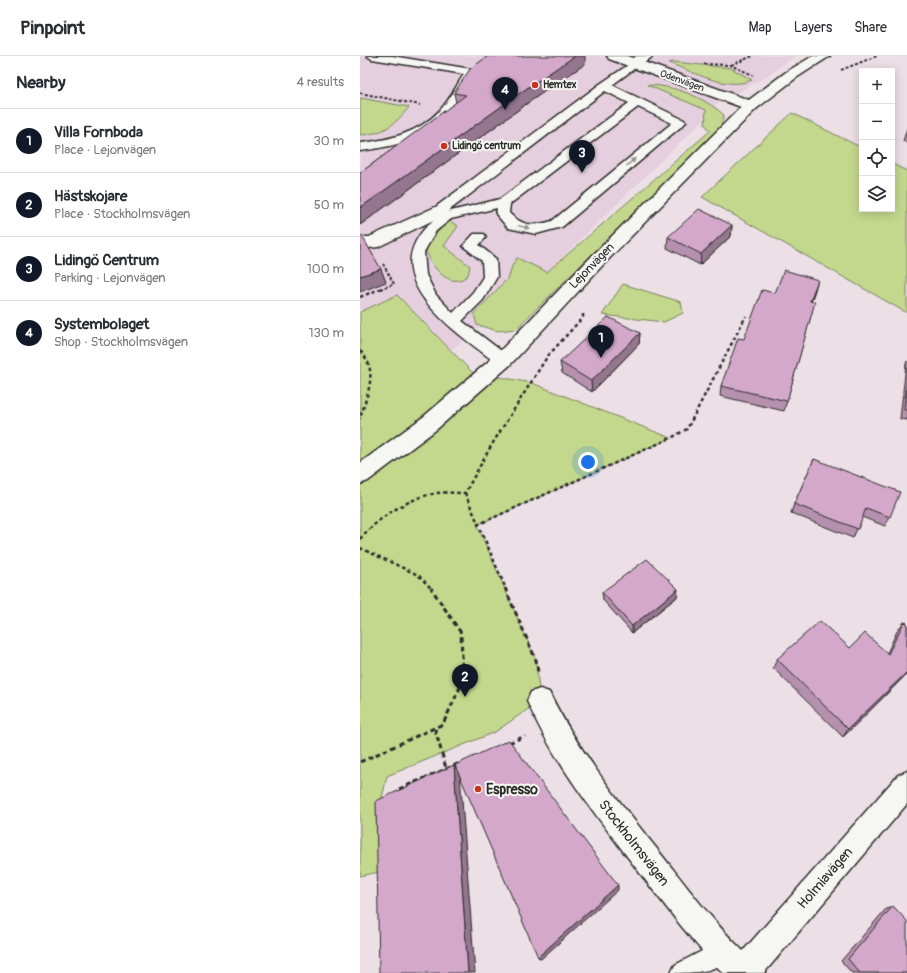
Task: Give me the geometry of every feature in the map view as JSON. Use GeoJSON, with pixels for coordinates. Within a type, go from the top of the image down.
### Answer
{"type":"FeatureCollection","features":[{"type":"Feature","properties":{"kind":"street","name":"Odenvägen"},"geometry":{"type":"LineString","coordinates":[[614,56],[751,106]]}},
{"type":"Feature","properties":{"kind":"street"},"geometry":{"type":"LineString","coordinates":[[634,64],[646,56]]}},
{"type":"Feature","properties":{"kind":"street","name":"Lejonvägen"},"geometry":{"type":"LineString","coordinates":[[360,475],[430,423],[503,360],[595,263],[751,106],[791,75],[823,56]]}},
{"type":"Feature","properties":{"kind":"street"},"geometry":{"type":"LineString","coordinates":[[366,243],[442,209]]}},
{"type":"Feature","properties":{"kind":"street","name":"Stockholmsvägen"},"geometry":{"type":"LineString","coordinates":[[540,701],[551,725],[575,766],[692,917],[721,952],[744,973]]}},
{"type":"Feature","properties":{"kind":"street","name":"Holmiavägen"},"geometry":{"type":"LineString","coordinates":[[744,973],[907,784]]}},
{"type":"Feature","properties":{"kind":"lane"},"geometry":{"type":"LineString","coordinates":[[360,148],[391,142],[422,131],[446,109],[471,72],[372,56]]}},
{"type":"Feature","properties":{"kind":"lane"},"geometry":{"type":"LineString","coordinates":[[442,209],[634,64]]}},
{"type":"Feature","properties":{"kind":"lane"},"geometry":{"type":"LineString","coordinates":[[504,202],[502,214],[513,225],[536,230],[557,224],[680,122],[604,86]]}},
{"type":"Feature","properties":{"kind":"lane"},"geometry":{"type":"LineString","coordinates":[[503,360],[453,322],[430,298],[419,275],[417,252],[431,228],[447,216],[504,202],[637,102]]}},
{"type":"Feature","properties":{"kind":"lane"},"geometry":{"type":"LineString","coordinates":[[453,322],[478,296],[490,277],[489,259],[470,246],[479,237]]}},
{"type":"Feature","properties":{"kind":"lane"},"geometry":{"type":"LineString","coordinates":[[683,973],[721,952]]}},
{"type":"Feature","properties":{"kind":"path"},"geometry":{"type":"LineString","coordinates":[[730,65],[753,56]]}},
{"type":"Feature","properties":{"kind":"path"},"geometry":{"type":"LineString","coordinates":[[360,93],[446,109]]}},
{"type":"Feature","properties":{"kind":"path"},"geometry":{"type":"LineString","coordinates":[[360,296],[394,284],[366,243]]}},
{"type":"Feature","properties":{"kind":"path"},"geometry":{"type":"LineString","coordinates":[[540,701],[536,660],[477,525],[465,493],[491,446],[547,357],[583,317],[584,305]]}},
{"type":"Feature","properties":{"kind":"path"},"geometry":{"type":"LineString","coordinates":[[477,525],[671,438],[687,429],[746,316]]}},
{"type":"Feature","properties":{"kind":"path"},"geometry":{"type":"LineString","coordinates":[[360,351],[370,362],[371,379],[360,419]]}},
{"type":"Feature","properties":{"kind":"path"},"geometry":{"type":"LineString","coordinates":[[360,402],[365,398]]}},
{"type":"Feature","properties":{"kind":"path"},"geometry":{"type":"LineString","coordinates":[[360,539],[370,526],[410,502],[438,493],[465,493]]}},
{"type":"Feature","properties":{"kind":"path"},"geometry":{"type":"LineString","coordinates":[[360,548],[418,575],[431,588],[461,633],[464,681],[443,724],[360,762]]}},
{"type":"Feature","properties":{"kind":"path"},"geometry":{"type":"LineString","coordinates":[[502,746],[551,725]]}},
{"type":"Feature","properties":{"kind":"path"},"geometry":{"type":"LineString","coordinates":[[434,729],[446,768]]}},
{"type":"Feature","properties":{"kind":"path"},"geometry":{"type":"LineString","coordinates":[[399,789],[467,760]]}},
{"type":"Feature","properties":{"kind":"shaded area"},"geometry":{"type":"Polygon","coordinates":[[[360,56],[795,56],[767,76],[707,110],[704,119],[547,272],[451,350],[397,295],[360,312],[360,56]]]}},
{"type":"Feature","properties":{"kind":"green space"},"geometry":{"type":"Polygon","coordinates":[[[674,62],[731,68],[752,80],[742,83],[721,82],[669,63],[674,62]]]}},
{"type":"Feature","properties":{"kind":"green space"},"geometry":{"type":"Polygon","coordinates":[[[647,85],[667,87],[688,93],[707,103],[724,115],[720,128],[516,329],[498,331],[477,325],[474,314],[509,277],[512,266],[517,258],[547,272],[710,131],[705,124],[706,110],[647,85]]]}},
{"type":"Feature","properties":{"kind":"green space"},"geometry":{"type":"Polygon","coordinates":[[[360,98],[409,107],[399,119],[388,127],[375,133],[360,135],[360,98]]]}},
{"type":"Feature","properties":{"kind":"green space"},"geometry":{"type":"Polygon","coordinates":[[[792,113],[859,146],[859,212],[895,212],[895,165],[907,171],[907,313],[702,197],[792,113]]]}},
{"type":"Feature","properties":{"kind":"green space"},"geometry":{"type":"Polygon","coordinates":[[[448,220],[458,226],[444,246],[470,266],[468,275],[461,279],[454,280],[441,274],[431,261],[425,247],[448,220]]]}},
{"type":"Feature","properties":{"kind":"green space"},"geometry":{"type":"Polygon","coordinates":[[[623,284],[681,302],[683,313],[664,322],[602,315],[623,284]]]}},
{"type":"Feature","properties":{"kind":"green space"},"geometry":{"type":"Polygon","coordinates":[[[397,295],[472,372],[532,383],[671,438],[477,525],[536,660],[540,701],[495,732],[387,776],[379,811],[379,872],[360,876],[360,312],[397,295]]]}},
{"type":"Feature","properties":{"kind":"building"},"geometry":{"type":"Polygon","coordinates":[[[488,56],[575,56],[527,88],[360,208],[360,173],[466,95],[454,93],[470,69],[488,56]]]}},
{"type":"Feature","properties":{"kind":"building"},"geometry":{"type":"Polygon","coordinates":[[[699,209],[732,225],[701,254],[668,237],[699,209]]]}},
{"type":"Feature","properties":{"kind":"building"},"geometry":{"type":"Polygon","coordinates":[[[360,236],[362,236],[381,269],[360,276],[360,236]]]}},
{"type":"Feature","properties":{"kind":"building"},"geometry":{"type":"Polygon","coordinates":[[[784,270],[818,280],[810,301],[815,302],[787,401],[721,386],[738,338],[744,339],[762,290],[775,293],[784,270]]]}},
{"type":"Feature","properties":{"kind":"building"},"geometry":{"type":"Polygon","coordinates":[[[608,317],[640,333],[591,381],[560,362],[608,317]]]}},
{"type":"Feature","properties":{"kind":"building"},"geometry":{"type":"Polygon","coordinates":[[[907,379],[907,410],[904,410],[907,379]]]}},
{"type":"Feature","properties":{"kind":"building"},"geometry":{"type":"Polygon","coordinates":[[[814,459],[900,492],[890,517],[866,508],[858,529],[794,504],[814,459]]]}},
{"type":"Feature","properties":{"kind":"building"},"geometry":{"type":"Polygon","coordinates":[[[647,559],[678,589],[632,626],[602,592],[647,559]]]}},
{"type":"Feature","properties":{"kind":"building"},"geometry":{"type":"Polygon","coordinates":[[[820,621],[850,648],[865,633],[888,654],[904,622],[907,623],[907,672],[848,729],[777,659],[820,621]]]}},
{"type":"Feature","properties":{"kind":"building"},"geometry":{"type":"Polygon","coordinates":[[[509,740],[618,885],[538,957],[455,765],[509,740]]]}},
{"type":"Feature","properties":{"kind":"building"},"geometry":{"type":"Polygon","coordinates":[[[454,765],[468,973],[379,973],[376,801],[454,765]]]}},
{"type":"Feature","properties":{"kind":"building"},"geometry":{"type":"Polygon","coordinates":[[[893,906],[907,921],[907,973],[860,973],[848,959],[893,906]]]}},
{"type":"Feature","properties":{"kind":"place","name":"Hemtex"},"geometry":{"type":"Point","coordinates":[535,85]}},
{"type":"Feature","properties":{"kind":"place","name":"Systembolaget"},"geometry":{"type":"Point","coordinates":[505,110]}},
{"type":"Feature","properties":{"kind":"place","name":"Lidingö centrum"},"geometry":{"type":"Point","coordinates":[444,146]}},
{"type":"Feature","properties":{"kind":"place","name":"Lidingö Centrum"},"geometry":{"type":"Point","coordinates":[582,173]}},
{"type":"Feature","properties":{"kind":"place","name":"Villa Fornboda"},"geometry":{"type":"Point","coordinates":[601,358]}},
{"type":"Feature","properties":{"kind":"place","name":"Hästskojare"},"geometry":{"type":"Point","coordinates":[465,697]}},
{"type":"Feature","properties":{"kind":"place","name":"Espresso"},"geometry":{"type":"Point","coordinates":[478,789]}}]}
